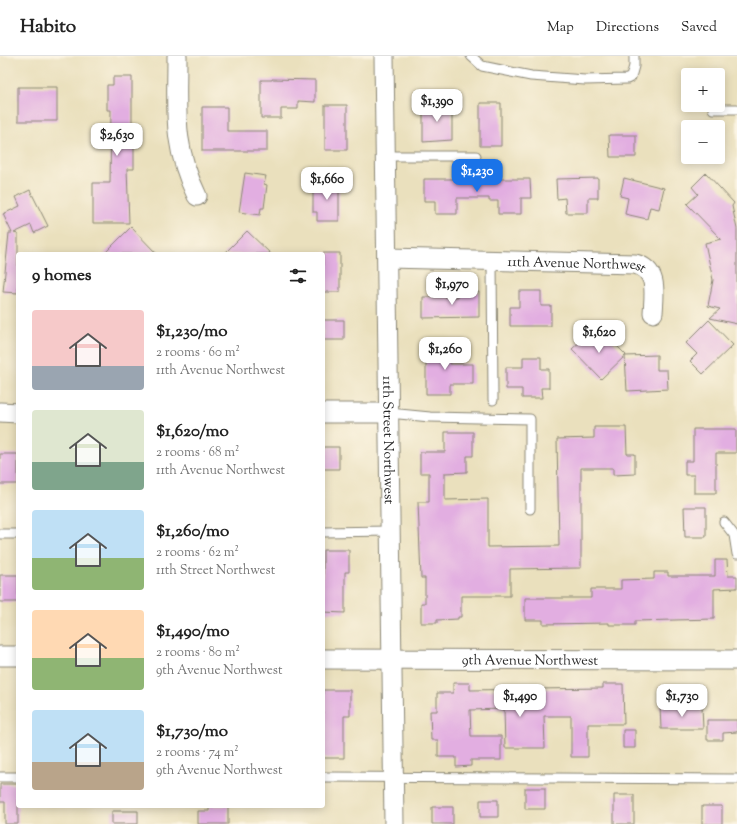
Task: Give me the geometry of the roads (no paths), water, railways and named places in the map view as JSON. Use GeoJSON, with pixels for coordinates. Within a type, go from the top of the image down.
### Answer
{"type":"FeatureCollection","features":[{"type":"Feature","properties":{"kind":"street"},"geometry":{"type":"LineString","coordinates":[[177,56],[177,130],[179,148],[183,165],[197,196]]}},
{"type":"Feature","properties":{"kind":"street","name":"11th Street Northwest"},"geometry":{"type":"LineString","coordinates":[[384,56],[388,258],[394,824]]}},
{"type":"Feature","properties":{"kind":"street","name":"11th Avenue Northwest"},"geometry":{"type":"LineString","coordinates":[[388,258],[640,265],[647,269],[653,280],[653,313]]}},
{"type":"Feature","properties":{"kind":"street"},"geometry":{"type":"LineString","coordinates":[[0,412],[16,412]]}},
{"type":"Feature","properties":{"kind":"street"},"geometry":{"type":"LineString","coordinates":[[325,413],[389,413]]}},
{"type":"Feature","properties":{"kind":"street"},"geometry":{"type":"LineString","coordinates":[[0,656],[16,656]]}},
{"type":"Feature","properties":{"kind":"street","name":"9th Avenue Northwest"},"geometry":{"type":"LineString","coordinates":[[325,659],[737,660]]}},
{"type":"Feature","properties":{"kind":"lane"},"geometry":{"type":"LineString","coordinates":[[471,56],[482,66],[496,70],[531,76],[585,80],[626,79],[631,77],[634,66],[634,56]]}},
{"type":"Feature","properties":{"kind":"lane"},"geometry":{"type":"LineString","coordinates":[[725,109],[737,109]]}},
{"type":"Feature","properties":{"kind":"lane"},"geometry":{"type":"LineString","coordinates":[[385,156],[476,156]]}},
{"type":"Feature","properties":{"kind":"lane"},"geometry":{"type":"LineString","coordinates":[[492,261],[493,400]]}},
{"type":"Feature","properties":{"kind":"lane"},"geometry":{"type":"LineString","coordinates":[[389,413],[430,417],[530,419],[530,509]]}},
{"type":"Feature","properties":{"kind":"lane"},"geometry":{"type":"LineString","coordinates":[[724,522],[734,534],[737,554]]}},
{"type":"Feature","properties":{"kind":"lane"},"geometry":{"type":"LineString","coordinates":[[325,532],[390,531]]}},
{"type":"Feature","properties":{"kind":"lane"},"geometry":{"type":"LineString","coordinates":[[0,534],[16,534]]}},
{"type":"Feature","properties":{"kind":"lane"},"geometry":{"type":"LineString","coordinates":[[0,777],[16,777]]}},
{"type":"Feature","properties":{"kind":"lane"},"geometry":{"type":"LineString","coordinates":[[325,778],[737,779]]}}]}
